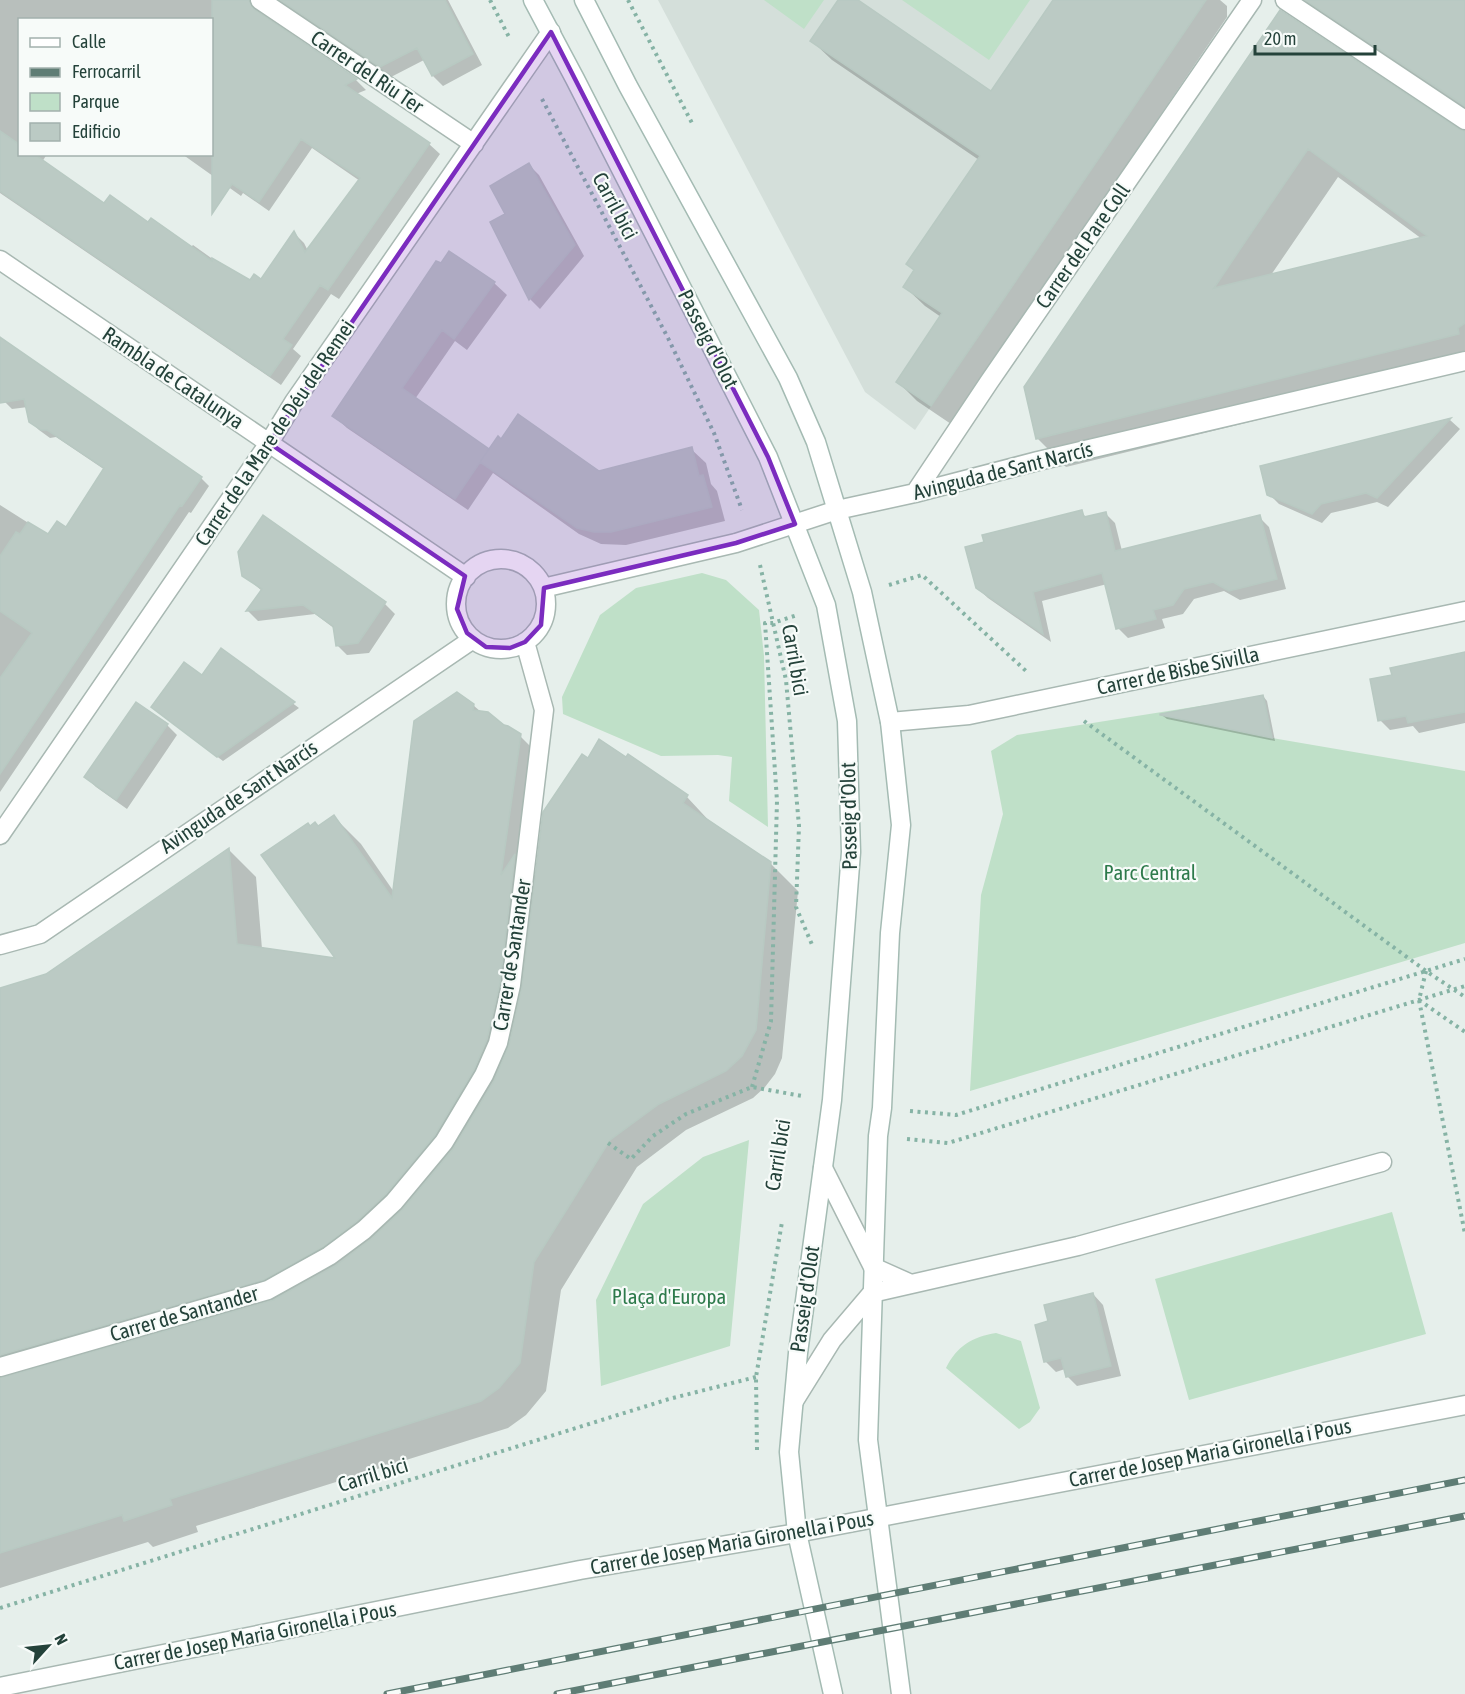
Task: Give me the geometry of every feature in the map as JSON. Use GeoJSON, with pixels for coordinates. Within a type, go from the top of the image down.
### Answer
{"type":"FeatureCollection","features":[{"type":"Feature","properties":{"kind":"street","name":"Carrer del Riu Ter"},"geometry":{"type":"LineString","coordinates":[[260,0],[474,144]]}},
{"type":"Feature","properties":{"kind":"street","name":"Passeig d'Olot"},"geometry":{"type":"LineString","coordinates":[[533,0],[768,457],[826,605],[847,721],[851,852],[832,1100],[798,1353],[789,1452],[797,1533],[833,1694]]}},
{"type":"Feature","properties":{"kind":"street"},"geometry":{"type":"LineString","coordinates":[[584,0],[628,86],[788,378],[816,442],[862,592],[890,723],[901,825],[890,933],[882,1108],[878,1136],[868,1440],[901,1694]]}},
{"type":"Feature","properties":{"kind":"street","name":"Carrer del Pare Coll"},"geometry":{"type":"LineString","coordinates":[[915,493],[1252,0]]}},
{"type":"Feature","properties":{"kind":"street"},"geometry":{"type":"LineString","coordinates":[[1285,0],[1465,120]]}},
{"type":"Feature","properties":{"kind":"street","name":"Carrer de la Mare de Déu del Remei"},"geometry":{"type":"LineString","coordinates":[[0,835],[269,443],[294,402],[550,32]]}},
{"type":"Feature","properties":{"kind":"street","name":"Rambla de Catalunya"},"geometry":{"type":"LineString","coordinates":[[0,260],[466,577]]}},
{"type":"Feature","properties":{"kind":"street","name":"Avinguda de Sant Narcís"},"geometry":{"type":"LineString","coordinates":[[543,588],[751,539],[837,510],[1465,362]]}},
{"type":"Feature","properties":{"kind":"street"},"geometry":{"type":"LineString","coordinates":[[507,560],[525,567],[543,588],[546,603],[544,618],[537,632],[525,642],[510,648],[494,649],[473,639],[461,626],[457,609],[458,592],[472,570],[489,561],[507,560]]}},
{"type":"Feature","properties":{"kind":"street","name":"Carrer de Bisbe Sivilla"},"geometry":{"type":"LineString","coordinates":[[890,723],[969,715],[1465,611]]}},
{"type":"Feature","properties":{"kind":"street","name":"Avinguda de Sant Narcís"},"geometry":{"type":"LineString","coordinates":[[1,944],[40,934],[473,639]]}},
{"type":"Feature","properties":{"kind":"street","name":"Carrer de Santander"},"geometry":{"type":"LineString","coordinates":[[0,1367],[268,1290],[329,1256],[364,1230],[394,1202],[444,1142],[479,1083],[498,1043],[511,985],[544,710],[525,642]]}},
{"type":"Feature","properties":{"kind":"street"},"geometry":{"type":"LineString","coordinates":[[794,1401],[831,1340],[872,1293],[1078,1246],[1382,1162]]}},
{"type":"Feature","properties":{"kind":"street"},"geometry":{"type":"LineString","coordinates":[[823,1168],[873,1268],[911,1284]]}},
{"type":"Feature","properties":{"kind":"street","name":"Carrer de Josep Maria Gironella i Pous"},"geometry":{"type":"LineString","coordinates":[[0,1687],[580,1570],[797,1533],[1465,1405]]}},
{"type":"Feature","properties":{"kind":"path","name":"Carril bici"},"geometry":{"type":"LineString","coordinates":[[490,0],[668,338],[714,433],[751,539],[763,576],[786,680],[799,826],[795,907],[813,948]]}},
{"type":"Feature","properties":{"kind":"path"},"geometry":{"type":"LineString","coordinates":[[628,0],[693,125]]}},
{"type":"Feature","properties":{"kind":"path"},"geometry":{"type":"LineString","coordinates":[[862,592],[922,575],[1054,698],[1426,971],[1465,997]]}},
{"type":"Feature","properties":{"kind":"path"},"geometry":{"type":"LineString","coordinates":[[752,1087],[771,1021],[777,801],[765,622],[773,623]]}},
{"type":"Feature","properties":{"kind":"path"},"geometry":{"type":"LineString","coordinates":[[882,1108],[956,1115],[1465,959]]}},
{"type":"Feature","properties":{"kind":"path"},"geometry":{"type":"LineString","coordinates":[[1426,971],[1419,1000],[1465,1234]]}},
{"type":"Feature","properties":{"kind":"path"},"geometry":{"type":"LineString","coordinates":[[878,1136],[948,1143],[1465,986]]}},
{"type":"Feature","properties":{"kind":"path"},"geometry":{"type":"LineString","coordinates":[[1419,1000],[1465,1032]]}},
{"type":"Feature","properties":{"kind":"path"},"geometry":{"type":"LineString","coordinates":[[608,1143],[631,1159],[653,1136],[686,1114],[752,1087],[832,1100]]}},
{"type":"Feature","properties":{"kind":"path","name":"Carril bici"},"geometry":{"type":"LineString","coordinates":[[802,1096],[799,1120],[829,1124]]}},
{"type":"Feature","properties":{"kind":"path","name":"Carril bici"},"geometry":{"type":"LineString","coordinates":[[758,1459],[756,1377],[784,1213]]}},
{"type":"Feature","properties":{"kind":"path","name":"Carril bici"},"geometry":{"type":"LineString","coordinates":[[0,1608],[669,1399],[756,1377]]}},
{"type":"Feature","properties":{"kind":"highlighted area"},"geometry":{"type":"Polygon","coordinates":[[[551,32],[768,457],[795,524],[736,543],[544,588],[541,625],[525,642],[510,648],[486,647],[467,633],[457,609],[465,576],[269,443],[551,32]]]}},
{"type":"Feature","properties":{"kind":"shaded area"},"geometry":{"type":"Polygon","coordinates":[[[658,0],[1206,0],[915,430],[865,392],[658,0]]]}},
{"type":"Feature","properties":{"kind":"green space"},"geometry":{"type":"Polygon","coordinates":[[[764,0],[824,0],[804,29],[764,0]]]}},
{"type":"Feature","properties":{"kind":"green space"},"geometry":{"type":"Polygon","coordinates":[[[902,0],[1030,0],[989,60],[902,0]]]}},
{"type":"Feature","properties":{"kind":"green space"},"geometry":{"type":"Polygon","coordinates":[[[702,573],[726,580],[759,610],[764,656],[768,827],[729,801],[732,757],[718,755],[661,756],[563,714],[562,697],[600,615],[636,588],[702,573]]]}},
{"type":"Feature","properties":{"kind":"green space","name":"Parc Central"},"geometry":{"type":"Polygon","coordinates":[[[1206,705],[1201,723],[1272,738],[1465,771],[1465,943],[970,1091],[981,895],[1003,814],[991,751],[1017,735],[1206,705]]]}},
{"type":"Feature","properties":{"kind":"green space","name":"Plaça d'Europa"},"geometry":{"type":"Polygon","coordinates":[[[749,1140],[730,1346],[601,1386],[596,1300],[643,1204],[703,1157],[749,1140]]]}},
{"type":"Feature","properties":{"kind":"green space"},"geometry":{"type":"Polygon","coordinates":[[[1392,1212],[1426,1334],[1189,1400],[1155,1279],[1392,1212]]]}},
{"type":"Feature","properties":{"kind":"green space"},"geometry":{"type":"Polygon","coordinates":[[[996,1333],[1021,1341],[1040,1408],[1030,1422],[1019,1429],[946,1368],[960,1348],[980,1337],[996,1333]]]}},
{"type":"Feature","properties":{"kind":"building"},"geometry":{"type":"Polygon","coordinates":[[[212,0],[249,0],[254,9],[357,79],[345,85],[430,143],[328,290],[320,285],[283,339],[292,345],[270,376],[0,191],[0,131],[18,144],[18,156],[37,156],[104,203],[110,195],[148,222],[151,218],[212,261],[212,258],[250,280],[254,274],[261,279],[294,231],[305,252],[360,178],[301,139],[259,202],[232,184],[212,214],[212,0]]]}},
{"type":"Feature","properties":{"kind":"building"},"geometry":{"type":"Polygon","coordinates":[[[280,0],[445,0],[473,54],[432,76],[417,48],[380,67],[280,0]]]}},
{"type":"Feature","properties":{"kind":"building"},"geometry":{"type":"Polygon","coordinates":[[[838,0],[858,0],[991,91],[1053,0],[1206,0],[931,406],[896,382],[942,313],[903,287],[914,270],[906,264],[980,156],[810,41],[838,0]]]}},
{"type":"Feature","properties":{"kind":"building"},"geometry":{"type":"Polygon","coordinates":[[[1305,0],[1465,0],[1465,106],[1305,0]]]}},
{"type":"Feature","properties":{"kind":"building"},"geometry":{"type":"Polygon","coordinates":[[[1280,10],[1465,131],[1465,323],[1458,328],[1459,334],[1036,439],[1024,387],[1280,10]],[[1308,149],[1214,288],[1427,236],[1308,149]]]}},
{"type":"Feature","properties":{"kind":"building"},"geometry":{"type":"Polygon","coordinates":[[[529,163],[575,245],[529,300],[490,222],[505,214],[490,186],[529,163]]]}},
{"type":"Feature","properties":{"kind":"building"},"geometry":{"type":"Polygon","coordinates":[[[449,251],[495,282],[454,339],[442,330],[402,388],[489,449],[455,499],[332,416],[436,261],[441,263],[449,251]]]}},
{"type":"Feature","properties":{"kind":"building"},"geometry":{"type":"Polygon","coordinates":[[[0,337],[202,477],[182,506],[180,505],[0,774],[0,678],[32,633],[0,611],[0,556],[16,532],[20,534],[28,522],[48,534],[57,521],[66,527],[104,468],[47,430],[41,430],[29,422],[24,399],[0,403],[0,337]]]}},
{"type":"Feature","properties":{"kind":"building"},"geometry":{"type":"Polygon","coordinates":[[[518,414],[599,471],[692,447],[699,476],[703,475],[712,507],[611,532],[594,532],[577,528],[480,462],[498,436],[501,439],[518,414]]]}},
{"type":"Feature","properties":{"kind":"building"},"geometry":{"type":"Polygon","coordinates":[[[1451,418],[1377,498],[1366,493],[1321,504],[1312,514],[1267,495],[1260,466],[1451,418]]]}},
{"type":"Feature","properties":{"kind":"building"},"geometry":{"type":"Polygon","coordinates":[[[1082,510],[1084,517],[1106,512],[1115,551],[1260,515],[1277,579],[1229,591],[1213,582],[1184,589],[1173,605],[1153,610],[1156,619],[1116,629],[1102,573],[1033,592],[1043,634],[976,588],[965,547],[984,542],[982,535],[1082,510]]]}},
{"type":"Feature","properties":{"kind":"building"},"geometry":{"type":"Polygon","coordinates":[[[263,515],[386,602],[358,643],[336,646],[333,626],[303,605],[246,611],[262,589],[242,576],[238,552],[263,515]]]}},
{"type":"Feature","properties":{"kind":"building"},"geometry":{"type":"Polygon","coordinates":[[[221,648],[295,702],[217,757],[151,707],[184,662],[202,675],[221,648]]]}},
{"type":"Feature","properties":{"kind":"building"},"geometry":{"type":"Polygon","coordinates":[[[1465,652],[1465,712],[1408,723],[1406,716],[1378,721],[1370,679],[1392,675],[1390,668],[1465,652]]]}},
{"type":"Feature","properties":{"kind":"building"},"geometry":{"type":"Polygon","coordinates":[[[457,692],[474,704],[473,710],[488,712],[504,725],[521,734],[501,875],[515,854],[500,983],[487,1039],[474,1070],[435,1135],[386,1194],[357,1221],[323,1247],[264,1280],[0,1355],[0,988],[46,974],[229,848],[237,944],[335,958],[261,855],[308,823],[310,826],[315,822],[318,826],[334,815],[392,898],[414,721],[457,692]]]}},
{"type":"Feature","properties":{"kind":"building"},"geometry":{"type":"Polygon","coordinates":[[[1263,695],[1272,738],[1160,715],[1160,714],[1263,695]]]}},
{"type":"Feature","properties":{"kind":"building"},"geometry":{"type":"Polygon","coordinates":[[[136,702],[168,724],[116,800],[84,777],[136,702]]]}},
{"type":"Feature","properties":{"kind":"building"},"geometry":{"type":"Polygon","coordinates":[[[599,739],[626,757],[628,754],[688,795],[683,803],[771,862],[756,1030],[742,1056],[726,1071],[659,1104],[610,1140],[534,1262],[520,1363],[499,1388],[481,1401],[170,1499],[172,1505],[124,1521],[122,1515],[0,1553],[0,1378],[273,1300],[335,1266],[371,1239],[403,1209],[453,1149],[494,1081],[509,1045],[522,986],[543,812],[582,754],[588,758],[599,739]]]}},
{"type":"Feature","properties":{"kind":"building"},"geometry":{"type":"Polygon","coordinates":[[[1093,1293],[1111,1366],[1066,1377],[1061,1358],[1044,1362],[1035,1325],[1048,1321],[1044,1305],[1093,1293]]]}},
{"type":"Feature","properties":{"kind":"railway"},"geometry":{"type":"LineString","coordinates":[[387,1694],[1465,1480]]}},
{"type":"Feature","properties":{"kind":"railway"},"geometry":{"type":"LineString","coordinates":[[557,1694],[1465,1516]]}}]}
